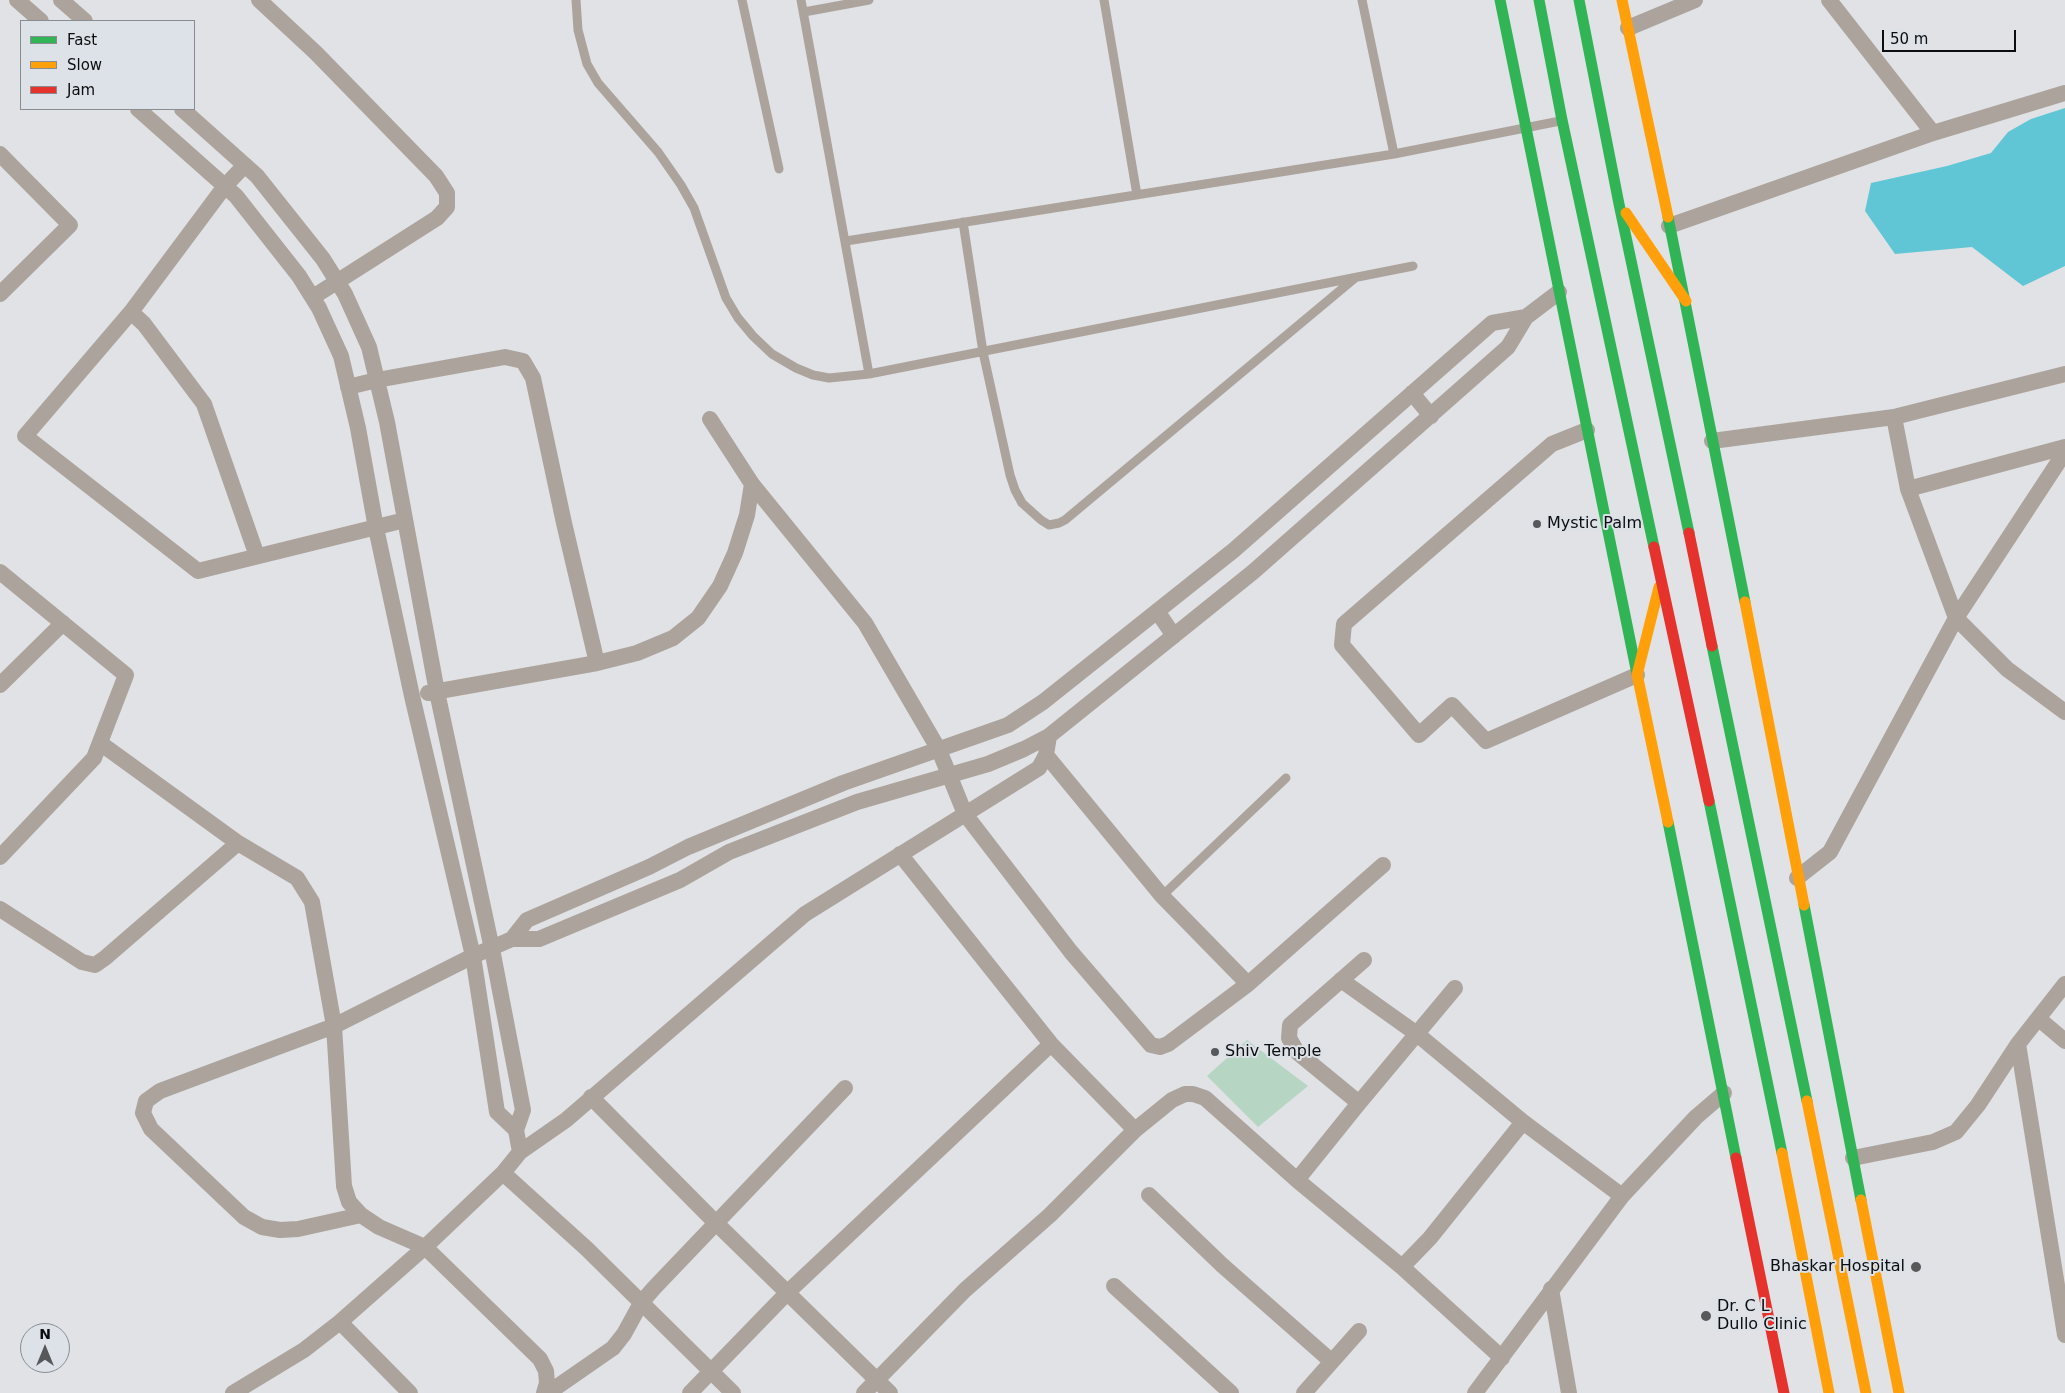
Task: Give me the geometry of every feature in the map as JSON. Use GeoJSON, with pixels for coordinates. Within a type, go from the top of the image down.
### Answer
{"type":"FeatureCollection","features":[{"type":"Feature","properties":{"kind":"main road"},"geometry":{"type":"LineString","coordinates":[[1500,0],[1784,1393]]}},
{"type":"Feature","properties":{"kind":"main road"},"geometry":{"type":"LineString","coordinates":[[1539,0],[1562,120],[1763,1054],[1829,1393]]}},
{"type":"Feature","properties":{"kind":"main road"},"geometry":{"type":"LineString","coordinates":[[1579,0],[1619,204],[1736,757],[1866,1393]]}},
{"type":"Feature","properties":{"kind":"main road"},"geometry":{"type":"LineString","coordinates":[[1622,0],[1686,301],[1898,1393]]}},
{"type":"Feature","properties":{"kind":"main road"},"geometry":{"type":"LineString","coordinates":[[1619,204],[1686,301]]}},
{"type":"Feature","properties":{"kind":"main road"},"geometry":{"type":"LineString","coordinates":[[1638,675],[1661,579]]}},
{"type":"Feature","properties":{"kind":"street"},"geometry":{"type":"LineString","coordinates":[[61,0],[84,20]]}},
{"type":"Feature","properties":{"kind":"street"},"geometry":{"type":"LineString","coordinates":[[259,0],[316,53],[436,176],[447,193],[446,207],[437,218],[313,298]]}},
{"type":"Feature","properties":{"kind":"street"},"geometry":{"type":"LineString","coordinates":[[1628,28],[1695,0]]}},
{"type":"Feature","properties":{"kind":"street"},"geometry":{"type":"LineString","coordinates":[[1829,0],[1933,133]]}},
{"type":"Feature","properties":{"kind":"street"},"geometry":{"type":"LineString","coordinates":[[22,1],[40,20]]}},
{"type":"Feature","properties":{"kind":"street"},"geometry":{"type":"LineString","coordinates":[[1669,226],[1933,133],[2065,92]]}},
{"type":"Feature","properties":{"kind":"street"},"geometry":{"type":"LineString","coordinates":[[139,110],[236,196],[299,276],[313,298],[341,356],[358,428],[376,528],[412,696],[472,956],[497,1112],[516,1130]]}},
{"type":"Feature","properties":{"kind":"street"},"geometry":{"type":"LineString","coordinates":[[183,110],[257,176],[323,259],[345,294],[369,347],[405,520],[437,692],[492,949],[523,1110],[516,1130],[520,1152]]}},
{"type":"Feature","properties":{"kind":"street"},"geometry":{"type":"LineString","coordinates":[[0,154],[70,225],[0,294]]}},
{"type":"Feature","properties":{"kind":"street"},"geometry":{"type":"LineString","coordinates":[[245,165],[225,186],[131,312],[25,436],[198,571],[405,520]]}},
{"type":"Feature","properties":{"kind":"street"},"geometry":{"type":"LineString","coordinates":[[512,939],[539,939],[680,880],[729,852],[857,802],[948,774],[988,764],[1049,736],[1253,572],[1508,348],[1526,317],[1559,292]]}},
{"type":"Feature","properties":{"kind":"street"},"geometry":{"type":"LineString","coordinates":[[131,312],[144,324],[204,404],[257,556]]}},
{"type":"Feature","properties":{"kind":"street"},"geometry":{"type":"LineString","coordinates":[[361,1215],[298,1229],[280,1230],[262,1227],[244,1216],[151,1129],[143,1113],[146,1101],[160,1091],[334,1026],[472,956],[512,939],[527,920],[688,847],[843,784],[1008,726],[1044,702],[1234,550],[1492,323],[1526,317]]}},
{"type":"Feature","properties":{"kind":"street"},"geometry":{"type":"LineString","coordinates":[[348,387],[505,357],[523,361],[533,378],[564,523],[597,663]]}},
{"type":"Feature","properties":{"kind":"street"},"geometry":{"type":"LineString","coordinates":[[1712,441],[1894,417],[2065,374]]}},
{"type":"Feature","properties":{"kind":"street"},"geometry":{"type":"LineString","coordinates":[[1412,393],[1431,416]]}},
{"type":"Feature","properties":{"kind":"street"},"geometry":{"type":"LineString","coordinates":[[1894,417],[1908,489],[1956,618],[2007,669],[2065,711]]}},
{"type":"Feature","properties":{"kind":"street"},"geometry":{"type":"LineString","coordinates":[[710,419],[752,484],[865,623],[939,750],[965,814],[1071,952],[1151,1045],[1160,1047],[1168,1044],[1248,984],[1383,865]]}},
{"type":"Feature","properties":{"kind":"street"},"geometry":{"type":"LineString","coordinates":[[1587,430],[1552,444],[1344,624],[1342,645],[1419,735],[1452,705],[1486,741],[1638,675]]}},
{"type":"Feature","properties":{"kind":"street"},"geometry":{"type":"LineString","coordinates":[[1908,489],[2065,447]]}},
{"type":"Feature","properties":{"kind":"street"},"geometry":{"type":"LineString","coordinates":[[1797,878],[1830,852],[1956,618],[2065,452]]}},
{"type":"Feature","properties":{"kind":"street"},"geometry":{"type":"LineString","coordinates":[[412,696],[597,663],[637,652],[673,638],[698,618],[720,586],[747,515],[752,484]]}},
{"type":"Feature","properties":{"kind":"street"},"geometry":{"type":"LineString","coordinates":[[0,572],[126,674],[94,758],[0,857]]}},
{"type":"Feature","properties":{"kind":"street"},"geometry":{"type":"LineString","coordinates":[[1157,611],[1174,636]]}},
{"type":"Feature","properties":{"kind":"street"},"geometry":{"type":"LineString","coordinates":[[0,685],[63,623]]}},
{"type":"Feature","properties":{"kind":"street"},"geometry":{"type":"LineString","coordinates":[[233,1393],[304,1350],[340,1322],[425,1248],[502,1173],[520,1152],[566,1120],[805,914],[1039,768],[1046,755],[1049,736]]}},
{"type":"Feature","properties":{"kind":"street"},"geometry":{"type":"LineString","coordinates":[[100,743],[238,843],[297,878],[312,902],[334,1026],[344,1186],[349,1202],[361,1215],[379,1227],[425,1248],[540,1359],[546,1371],[547,1383],[544,1393]]}},
{"type":"Feature","properties":{"kind":"street"},"geometry":{"type":"LineString","coordinates":[[1046,755],[1162,896],[1248,984]]}},
{"type":"Feature","properties":{"kind":"street"},"geometry":{"type":"LineString","coordinates":[[0,909],[82,962],[95,965],[238,843]]}},
{"type":"Feature","properties":{"kind":"street"},"geometry":{"type":"LineString","coordinates":[[900,854],[1051,1044],[1135,1130]]}},
{"type":"Feature","properties":{"kind":"street"},"geometry":{"type":"LineString","coordinates":[[649,866],[662,888]]}},
{"type":"Feature","properties":{"kind":"street"},"geometry":{"type":"LineString","coordinates":[[1359,1103],[1297,1052],[1289,1038],[1290,1025],[1364,960]]}},
{"type":"Feature","properties":{"kind":"street"},"geometry":{"type":"LineString","coordinates":[[1341,980],[1417,1034],[1523,1122],[1622,1196]]}},
{"type":"Feature","properties":{"kind":"street"},"geometry":{"type":"LineString","coordinates":[[1853,1158],[1933,1142],[1956,1132],[1978,1105],[2018,1044],[2065,984]]}},
{"type":"Feature","properties":{"kind":"street"},"geometry":{"type":"LineString","coordinates":[[1298,1180],[1359,1103],[1455,988]]}},
{"type":"Feature","properties":{"kind":"street"},"geometry":{"type":"LineString","coordinates":[[2039,1019],[2065,1041]]}},
{"type":"Feature","properties":{"kind":"street"},"geometry":{"type":"LineString","coordinates":[[690,1393],[788,1292],[1051,1044]]}},
{"type":"Feature","properties":{"kind":"street"},"geometry":{"type":"LineString","coordinates":[[2018,1044],[2064,1329]]}},
{"type":"Feature","properties":{"kind":"street"},"geometry":{"type":"LineString","coordinates":[[548,1393],[613,1348],[624,1334],[641,1303],[715,1222],[845,1088]]}},
{"type":"Feature","properties":{"kind":"street"},"geometry":{"type":"LineString","coordinates":[[1475,1393],[1622,1196],[1696,1117],[1724,1093]]}},
{"type":"Feature","properties":{"kind":"street"},"geometry":{"type":"LineString","coordinates":[[864,1393],[965,1290],[1050,1215],[1135,1130],[1172,1100],[1185,1094],[1193,1094],[1205,1098],[1298,1180],[1402,1267],[1502,1358]]}},
{"type":"Feature","properties":{"kind":"street"},"geometry":{"type":"LineString","coordinates":[[591,1097],[715,1222],[890,1393]]}},
{"type":"Feature","properties":{"kind":"street"},"geometry":{"type":"LineString","coordinates":[[1402,1267],[1430,1238],[1523,1122]]}},
{"type":"Feature","properties":{"kind":"street"},"geometry":{"type":"LineString","coordinates":[[502,1173],[587,1249],[733,1393]]}},
{"type":"Feature","properties":{"kind":"street"},"geometry":{"type":"LineString","coordinates":[[1149,1195],[1222,1265],[1331,1362]]}},
{"type":"Feature","properties":{"kind":"street"},"geometry":{"type":"LineString","coordinates":[[1114,1286],[1231,1393]]}},
{"type":"Feature","properties":{"kind":"street"},"geometry":{"type":"LineString","coordinates":[[1552,1289],[1569,1393]]}},
{"type":"Feature","properties":{"kind":"street"},"geometry":{"type":"LineString","coordinates":[[340,1322],[410,1393]]}},
{"type":"Feature","properties":{"kind":"street"},"geometry":{"type":"LineString","coordinates":[[1304,1393],[1359,1331]]}},
{"type":"Feature","properties":{"kind":"lane"},"geometry":{"type":"LineString","coordinates":[[576,0],[578,30],[587,64],[598,83],[658,152],[681,185],[694,208],[726,298],[738,318],[772,354],[813,376],[829,378],[869,374],[1413,266]]}},
{"type":"Feature","properties":{"kind":"lane"},"geometry":{"type":"LineString","coordinates":[[742,0],[779,169]]}},
{"type":"Feature","properties":{"kind":"lane"},"geometry":{"type":"LineString","coordinates":[[801,0],[869,374]]}},
{"type":"Feature","properties":{"kind":"lane"},"geometry":{"type":"LineString","coordinates":[[804,12],[869,0]]}},
{"type":"Feature","properties":{"kind":"lane"},"geometry":{"type":"LineString","coordinates":[[1104,0],[1137,195]]}},
{"type":"Feature","properties":{"kind":"lane"},"geometry":{"type":"LineString","coordinates":[[1362,0],[1394,154]]}},
{"type":"Feature","properties":{"kind":"lane"},"geometry":{"type":"LineString","coordinates":[[846,241],[1394,154],[1562,120]]}},
{"type":"Feature","properties":{"kind":"lane"},"geometry":{"type":"LineString","coordinates":[[963,222],[983,352],[1015,490],[1022,502],[1040,520],[1049,525],[1066,520],[1356,277]]}},
{"type":"Feature","properties":{"kind":"lane"},"geometry":{"type":"LineString","coordinates":[[1162,896],[1286,778]]}},
{"type":"Feature","properties":{"kind":"green space"},"geometry":{"type":"Polygon","coordinates":[[[1247,1040],[1308,1086],[1258,1127],[1207,1076],[1247,1040]]]}},
{"type":"Feature","properties":{"kind":"water"},"geometry":{"type":"Polygon","coordinates":[[[2065,108],[2065,266],[2023,286],[1972,247],[1895,254],[1865,211],[1871,183],[1947,166],[1991,153],[2008,132],[2031,119],[2065,108]]]}},
{"type":"Feature","properties":{"kind":"traffic: fast"},"geometry":{"type":"LineString","coordinates":[[1500,0],[1637,674]]}},
{"type":"Feature","properties":{"kind":"traffic: fast"},"geometry":{"type":"LineString","coordinates":[[1539,0],[1562,120],[1654,547]]}},
{"type":"Feature","properties":{"kind":"traffic: fast"},"geometry":{"type":"LineString","coordinates":[[1579,0],[1619,204],[1689,533]]}},
{"type":"Feature","properties":{"kind":"traffic: fast"},"geometry":{"type":"LineString","coordinates":[[1668,217],[1745,602]]}},
{"type":"Feature","properties":{"kind":"traffic: fast"},"geometry":{"type":"LineString","coordinates":[[1712,646],[1807,1101]]}},
{"type":"Feature","properties":{"kind":"traffic: fast"},"geometry":{"type":"LineString","coordinates":[[1709,801],[1782,1153]]}},
{"type":"Feature","properties":{"kind":"traffic: fast"},"geometry":{"type":"LineString","coordinates":[[1668,822],[1736,1158]]}},
{"type":"Feature","properties":{"kind":"traffic: fast"},"geometry":{"type":"LineString","coordinates":[[1804,905],[1861,1200]]}},
{"type":"Feature","properties":{"kind":"traffic: slow"},"geometry":{"type":"LineString","coordinates":[[1622,0],[1668,217]]}},
{"type":"Feature","properties":{"kind":"traffic: slow"},"geometry":{"type":"LineString","coordinates":[[1626,213],[1686,301]]}},
{"type":"Feature","properties":{"kind":"traffic: slow"},"geometry":{"type":"LineString","coordinates":[[1637,675],[1659,587]]}},
{"type":"Feature","properties":{"kind":"traffic: slow"},"geometry":{"type":"LineString","coordinates":[[1745,602],[1804,905]]}},
{"type":"Feature","properties":{"kind":"traffic: slow"},"geometry":{"type":"LineString","coordinates":[[1637,674],[1668,822]]}},
{"type":"Feature","properties":{"kind":"traffic: slow"},"geometry":{"type":"LineString","coordinates":[[1807,1101],[1866,1393]]}},
{"type":"Feature","properties":{"kind":"traffic: slow"},"geometry":{"type":"LineString","coordinates":[[1782,1153],[1829,1393]]}},
{"type":"Feature","properties":{"kind":"traffic: slow"},"geometry":{"type":"LineString","coordinates":[[1861,1200],[1899,1393]]}},
{"type":"Feature","properties":{"kind":"traffic: jam"},"geometry":{"type":"LineString","coordinates":[[1689,533],[1712,646]]}},
{"type":"Feature","properties":{"kind":"traffic: jam"},"geometry":{"type":"LineString","coordinates":[[1654,547],[1709,801]]}},
{"type":"Feature","properties":{"kind":"traffic: jam"},"geometry":{"type":"LineString","coordinates":[[1736,1158],[1784,1393]]}},
{"type":"Feature","properties":{"kind":"place","name":"Mystic Palm"},"geometry":{"type":"Point","coordinates":[1537,524]}},
{"type":"Feature","properties":{"kind":"place","name":"Shiv Temple"},"geometry":{"type":"Point","coordinates":[1215,1052]}},
{"type":"Feature","properties":{"kind":"place","name":"Bhaskar Hospital"},"geometry":{"type":"Point","coordinates":[1916,1267]}},
{"type":"Feature","properties":{"kind":"place","name":"Dr. C L Dullo Clinic"},"geometry":{"type":"Point","coordinates":[1706,1316]}}]}
